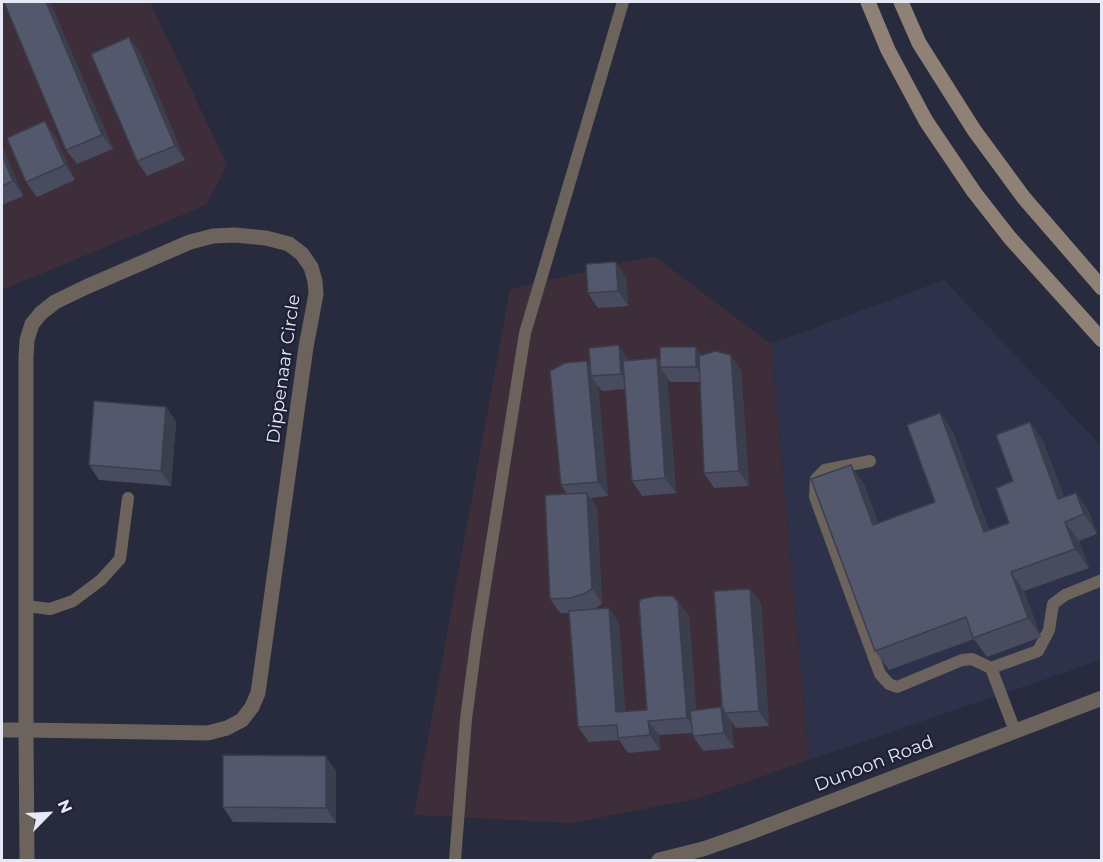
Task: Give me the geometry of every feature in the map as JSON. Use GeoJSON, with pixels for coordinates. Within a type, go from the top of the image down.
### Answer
{"type":"FeatureCollection","features":[{"type":"Feature","properties":{"kind":"main road"},"geometry":{"type":"LineString","coordinates":[[868,2],[888,50],[926,121],[974,192],[1010,238],[1101,340]]}},
{"type":"Feature","properties":{"kind":"main road"},"geometry":{"type":"LineString","coordinates":[[901,2],[919,43],[974,130],[1024,198],[1101,288]]}},
{"type":"Feature","properties":{"kind":"street","name":"Dippenaar Circle"},"geometry":{"type":"LineString","coordinates":[[26,730],[208,733],[226,729],[242,720],[252,707],[258,693],[306,347],[316,294],[311,267],[302,254],[289,244],[266,238],[235,235],[213,236],[190,242],[55,302],[32,324],[27,340],[26,358],[26,730],[27,861]]}},
{"type":"Feature","properties":{"kind":"street","name":"Dunoon Road"},"geometry":{"type":"LineString","coordinates":[[659,861],[746,834],[1101,698]]}},
{"type":"Feature","properties":{"kind":"street"},"geometry":{"type":"LineString","coordinates":[[2,730],[26,730]]}},
{"type":"Feature","properties":{"kind":"lane"},"geometry":{"type":"LineString","coordinates":[[455,861],[467,709],[525,333],[623,2]]}},
{"type":"Feature","properties":{"kind":"lane"},"geometry":{"type":"LineString","coordinates":[[870,461],[825,470],[816,479],[815,497],[880,674],[888,684],[897,687],[962,660],[972,659],[991,668],[1015,730]]}},
{"type":"Feature","properties":{"kind":"lane"},"geometry":{"type":"LineString","coordinates":[[26,606],[50,609],[73,602],[101,580],[120,559],[128,498]]}},
{"type":"Feature","properties":{"kind":"lane"},"geometry":{"type":"LineString","coordinates":[[991,668],[1038,651],[1050,630],[1053,604],[1065,595],[1101,580]]}},
{"type":"Feature","properties":{"kind":"shaded area"},"geometry":{"type":"Polygon","coordinates":[[[2,2],[150,2],[227,165],[206,205],[2,290],[2,2]]]}},
{"type":"Feature","properties":{"kind":"shaded area"},"geometry":{"type":"Polygon","coordinates":[[[654,256],[771,344],[809,760],[700,798],[572,823],[414,815],[510,289],[654,256]]]}},
{"type":"Feature","properties":{"kind":"shaded area"},"geometry":{"type":"Polygon","coordinates":[[[944,280],[1101,446],[1101,660],[809,760],[771,344],[944,280]]]}},
{"type":"Feature","properties":{"kind":"building"},"geometry":{"type":"Polygon","coordinates":[[[4,2],[46,2],[102,135],[66,150],[4,2]]]}},
{"type":"Feature","properties":{"kind":"building"},"geometry":{"type":"Polygon","coordinates":[[[129,37],[175,146],[137,161],[91,54],[129,37]]]}},
{"type":"Feature","properties":{"kind":"building"},"geometry":{"type":"Polygon","coordinates":[[[45,121],[65,165],[26,182],[7,138],[45,121]]]}},
{"type":"Feature","properties":{"kind":"building"},"geometry":{"type":"Polygon","coordinates":[[[2,155],[13,181],[2,186],[2,155]]]}},
{"type":"Feature","properties":{"kind":"building"},"geometry":{"type":"Polygon","coordinates":[[[616,262],[618,291],[588,293],[586,264],[616,262]]]}},
{"type":"Feature","properties":{"kind":"building"},"geometry":{"type":"Polygon","coordinates":[[[619,345],[621,374],[591,376],[589,348],[619,345]]]}},
{"type":"Feature","properties":{"kind":"building"},"geometry":{"type":"Polygon","coordinates":[[[660,347],[696,347],[696,367],[660,367],[660,347]]]}},
{"type":"Feature","properties":{"kind":"building"},"geometry":{"type":"Polygon","coordinates":[[[715,351],[731,355],[739,471],[704,473],[699,356],[715,351]]]}},
{"type":"Feature","properties":{"kind":"building"},"geometry":{"type":"Polygon","coordinates":[[[657,358],[665,478],[632,481],[623,361],[657,358]]]}},
{"type":"Feature","properties":{"kind":"building"},"geometry":{"type":"Polygon","coordinates":[[[587,361],[598,482],[561,485],[550,371],[565,363],[587,361]]]}},
{"type":"Feature","properties":{"kind":"building"},"geometry":{"type":"Polygon","coordinates":[[[94,401],[166,407],[161,471],[89,465],[94,401]]]}},
{"type":"Feature","properties":{"kind":"building"},"geometry":{"type":"Polygon","coordinates":[[[940,413],[984,532],[1009,523],[996,488],[1013,481],[996,435],[1030,422],[1058,499],[1076,493],[1084,514],[1065,522],[1075,549],[1011,572],[1028,618],[973,638],[966,617],[875,651],[811,479],[851,465],[873,525],[935,502],[907,425],[940,413]]]}},
{"type":"Feature","properties":{"kind":"building"},"geometry":{"type":"Polygon","coordinates":[[[587,493],[592,589],[570,598],[550,599],[545,495],[587,493]]]}},
{"type":"Feature","properties":{"kind":"building"},"geometry":{"type":"Polygon","coordinates":[[[750,589],[759,711],[725,713],[722,706],[714,591],[750,589]]]}},
{"type":"Feature","properties":{"kind":"building"},"geometry":{"type":"Polygon","coordinates":[[[673,596],[678,602],[687,718],[648,721],[650,735],[618,738],[617,725],[578,727],[569,611],[609,608],[616,712],[647,710],[639,603],[641,599],[673,596]]]}},
{"type":"Feature","properties":{"kind":"building"},"geometry":{"type":"Polygon","coordinates":[[[721,707],[724,733],[693,736],[690,711],[721,707]]]}},
{"type":"Feature","properties":{"kind":"building"},"geometry":{"type":"Polygon","coordinates":[[[223,755],[326,756],[326,808],[223,807],[223,755]]]}}]}
